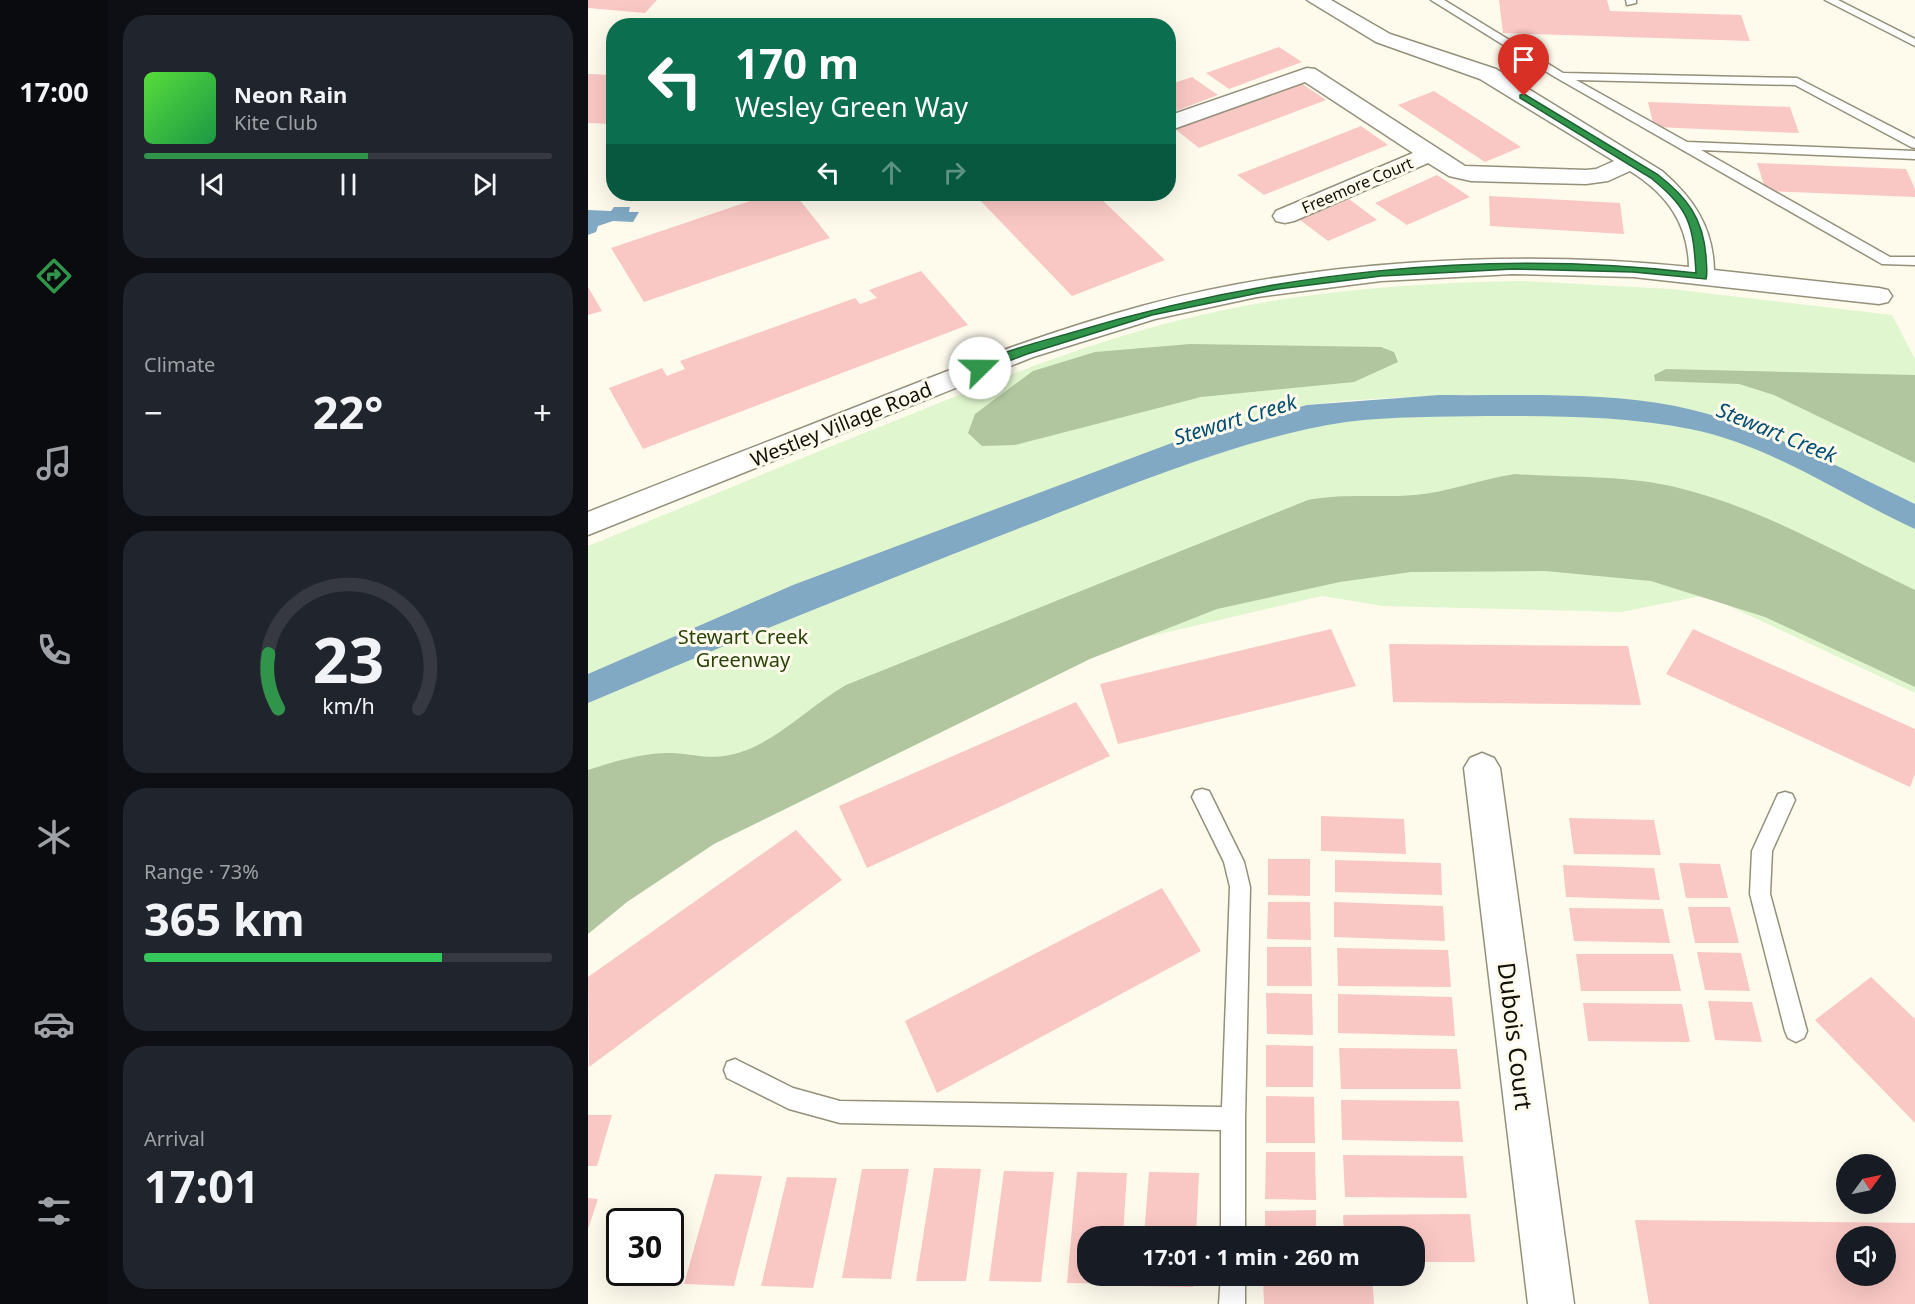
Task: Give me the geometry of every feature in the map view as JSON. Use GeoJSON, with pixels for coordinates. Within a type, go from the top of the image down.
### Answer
{"type":"FeatureCollection","features":[{"type":"Feature","properties":{"kind":"street"},"geometry":{"type":"LineString","coordinates":[[1317,0],[1383,38],[1488,74],[1632,162],[1669,188],[1692,217],[1702,252],[1702,277]]}},
{"type":"Feature","properties":{"kind":"street"},"geometry":{"type":"LineString","coordinates":[[1176,121],[1307,74],[1447,167],[1471,174],[1593,177],[1613,172],[1632,162]]}},
{"type":"Feature","properties":{"kind":"street","name":"Freemore Court"},"geometry":{"type":"LineString","coordinates":[[1286,216],[1429,154]]}},
{"type":"Feature","properties":{"kind":"street","name":"Westley Village Road"},"geometry":{"type":"LineString","coordinates":[[588,524],[1023,351],[1169,308],[1257,289],[1381,273],[1513,266],[1633,268],[1879,296]]}},
{"type":"Feature","properties":{"kind":"street","name":"Dubois Court"},"geometry":{"type":"LineString","coordinates":[[1482,768],[1551,1304]]}},
{"type":"Feature","properties":{"kind":"lane"},"geometry":{"type":"LineString","coordinates":[[1436,0],[1681,146],[1887,261],[1915,261]]}},
{"type":"Feature","properties":{"kind":"lane"},"geometry":{"type":"LineString","coordinates":[[1830,0],[1915,43]]}},
{"type":"Feature","properties":{"kind":"lane"},"geometry":{"type":"LineString","coordinates":[[1559,75],[1797,82],[1915,144]]}},
{"type":"Feature","properties":{"kind":"lane"},"geometry":{"type":"LineString","coordinates":[[1681,146],[1915,155]]}},
{"type":"Feature","properties":{"kind":"lane"},"geometry":{"type":"LineString","coordinates":[[1202,797],[1234,862],[1240,887],[1233,1119],[1233,1226]]}},
{"type":"Feature","properties":{"kind":"lane"},"geometry":{"type":"LineString","coordinates":[[1785,800],[1762,850],[1760,894],[1796,1031]]}},
{"type":"Feature","properties":{"kind":"lane"},"geometry":{"type":"LineString","coordinates":[[735,1070],[789,1098],[840,1112],[1233,1119]]}},
{"type":"Feature","properties":{"kind":"lane"},"geometry":{"type":"LineString","coordinates":[[1232,1304],[1233,1286]]}},
{"type":"Feature","properties":{"kind":"green space","name":"Stewart Creek Greenway"},"geometry":{"type":"Polygon","coordinates":[[[1522,281],[1671,289],[1892,315],[1915,359],[1915,504],[1773,437],[1724,419],[1674,407],[1623,400],[1547,396],[1441,396],[1308,405],[1566,403],[1715,429],[1915,518],[1915,693],[1706,595],[1621,612],[1383,606],[1322,596],[1087,651],[807,786],[588,920],[588,546],[977,388],[1075,351],[1142,330],[1219,311],[1305,296],[1391,287],[1522,281]]]}},
{"type":"Feature","properties":{"kind":"green space"},"geometry":{"type":"Polygon","coordinates":[[[1190,344],[1381,347],[1394,352],[1398,362],[1354,382],[1201,397],[1015,445],[982,446],[968,433],[975,414],[1033,371],[1095,352],[1190,344]]]}},
{"type":"Feature","properties":{"kind":"green space"},"geometry":{"type":"Polygon","coordinates":[[[1666,369],[1915,375],[1915,463],[1774,395],[1739,384],[1655,381],[1654,375],[1666,369]]]}},
{"type":"Feature","properties":{"kind":"green space"},"geometry":{"type":"Polygon","coordinates":[[[1515,474],[1639,481],[1709,496],[1769,519],[1915,590],[1915,687],[1765,617],[1651,581],[1545,571],[1411,572],[1340,582],[1217,609],[1090,659],[714,844],[627,902],[588,934],[588,770],[619,760],[652,754],[673,753],[714,757],[741,752],[769,739],[846,685],[1308,500],[1428,493],[1515,474]]]}},
{"type":"Feature","properties":{"kind":"water"},"geometry":{"type":"Polygon","coordinates":[[[614,207],[630,207],[629,212],[639,212],[633,222],[613,221],[598,226],[596,232],[588,235],[588,210],[611,211],[614,207]]]}},
{"type":"Feature","properties":{"kind":"water"},"geometry":{"type":"Polygon","coordinates":[[[1439,395],[1557,395],[1617,398],[1675,406],[1706,414],[1768,435],[1915,504],[1915,529],[1777,459],[1720,436],[1690,429],[1640,421],[1563,417],[1416,417],[1346,422],[1266,439],[1142,480],[806,613],[588,703],[588,674],[793,585],[1177,441],[1307,405],[1439,395]]]}},
{"type":"Feature","properties":{"kind":"building"},"geometry":{"type":"Polygon","coordinates":[[[588,0],[657,0],[645,13],[588,8],[588,0]]]}},
{"type":"Feature","properties":{"kind":"building"},"geometry":{"type":"Polygon","coordinates":[[[1499,0],[1607,0],[1610,11],[1741,15],[1750,41],[1503,33],[1499,0]]]}},
{"type":"Feature","properties":{"kind":"building"},"geometry":{"type":"Polygon","coordinates":[[[1279,47],[1302,62],[1229,89],[1206,73],[1279,47]]]}},
{"type":"Feature","properties":{"kind":"building"},"geometry":{"type":"Polygon","coordinates":[[[588,74],[606,75],[606,124],[588,123],[588,74]]]}},
{"type":"Feature","properties":{"kind":"building"},"geometry":{"type":"Polygon","coordinates":[[[1192,77],[1218,95],[1176,111],[1176,82],[1192,77]]]}},
{"type":"Feature","properties":{"kind":"building"},"geometry":{"type":"Polygon","coordinates":[[[1301,83],[1326,100],[1199,148],[1176,129],[1301,83]]]}},
{"type":"Feature","properties":{"kind":"building"},"geometry":{"type":"Polygon","coordinates":[[[1434,91],[1521,147],[1485,162],[1398,105],[1434,91]]]}},
{"type":"Feature","properties":{"kind":"building"},"geometry":{"type":"Polygon","coordinates":[[[1648,102],[1790,107],[1799,133],[1654,127],[1648,102]]]}},
{"type":"Feature","properties":{"kind":"building"},"geometry":{"type":"Polygon","coordinates":[[[1361,126],[1388,145],[1264,195],[1237,175],[1361,126]]]}},
{"type":"Feature","properties":{"kind":"building"},"geometry":{"type":"Polygon","coordinates":[[[1757,163],[1906,169],[1915,189],[1915,197],[1766,191],[1757,163]]]}},
{"type":"Feature","properties":{"kind":"building"},"geometry":{"type":"Polygon","coordinates":[[[1437,175],[1470,197],[1407,225],[1375,203],[1437,175]]]}},
{"type":"Feature","properties":{"kind":"building"},"geometry":{"type":"Polygon","coordinates":[[[1489,196],[1620,203],[1624,234],[1490,226],[1489,196]]]}},
{"type":"Feature","properties":{"kind":"building"},"geometry":{"type":"Polygon","coordinates":[[[1349,199],[1377,220],[1328,241],[1300,220],[1349,199]]]}},
{"type":"Feature","properties":{"kind":"building"},"geometry":{"type":"Polygon","coordinates":[[[750,201],[801,201],[830,238],[644,302],[611,248],[750,201]]]}},
{"type":"Feature","properties":{"kind":"building"},"geometry":{"type":"Polygon","coordinates":[[[981,201],[1103,201],[1165,260],[1072,296],[981,201]]]}},
{"type":"Feature","properties":{"kind":"building"},"geometry":{"type":"Polygon","coordinates":[[[921,271],[968,325],[643,449],[609,388],[662,368],[667,376],[685,369],[680,361],[855,298],[860,304],[877,298],[869,290],[921,271]]]}},
{"type":"Feature","properties":{"kind":"building"},"geometry":{"type":"Polygon","coordinates":[[[588,287],[602,311],[588,315],[588,287]]]}},
{"type":"Feature","properties":{"kind":"building"},"geometry":{"type":"Polygon","coordinates":[[[1331,629],[1356,686],[1118,744],[1100,684],[1331,629]]]}},
{"type":"Feature","properties":{"kind":"building"},"geometry":{"type":"Polygon","coordinates":[[[1693,629],[1915,729],[1915,774],[1910,787],[1666,674],[1693,629]]]}},
{"type":"Feature","properties":{"kind":"building"},"geometry":{"type":"Polygon","coordinates":[[[1389,644],[1628,646],[1641,705],[1393,702],[1389,644]]]}},
{"type":"Feature","properties":{"kind":"building"},"geometry":{"type":"Polygon","coordinates":[[[1076,702],[1110,756],[867,868],[839,806],[1076,702]]]}},
{"type":"Feature","properties":{"kind":"building"},"geometry":{"type":"Polygon","coordinates":[[[1321,816],[1404,819],[1406,854],[1321,851],[1321,816]]]}},
{"type":"Feature","properties":{"kind":"building"},"geometry":{"type":"Polygon","coordinates":[[[1569,818],[1654,820],[1661,855],[1574,854],[1569,818]]]}},
{"type":"Feature","properties":{"kind":"building"},"geometry":{"type":"Polygon","coordinates":[[[796,830],[842,880],[589,1067],[588,977],[796,830]]]}},
{"type":"Feature","properties":{"kind":"building"},"geometry":{"type":"Polygon","coordinates":[[[1268,859],[1310,859],[1310,896],[1268,895],[1268,859]]]}},
{"type":"Feature","properties":{"kind":"building"},"geometry":{"type":"Polygon","coordinates":[[[1335,860],[1441,863],[1442,895],[1335,892],[1335,860]]]}},
{"type":"Feature","properties":{"kind":"building"},"geometry":{"type":"Polygon","coordinates":[[[1679,863],[1720,864],[1728,898],[1686,898],[1679,863]]]}},
{"type":"Feature","properties":{"kind":"building"},"geometry":{"type":"Polygon","coordinates":[[[1563,865],[1654,868],[1660,900],[1566,897],[1563,865]]]}},
{"type":"Feature","properties":{"kind":"building"},"geometry":{"type":"Polygon","coordinates":[[[1162,888],[1201,951],[937,1093],[905,1021],[1162,888]]]}},
{"type":"Feature","properties":{"kind":"building"},"geometry":{"type":"Polygon","coordinates":[[[1268,902],[1310,902],[1311,940],[1267,939],[1268,902]]]}},
{"type":"Feature","properties":{"kind":"building"},"geometry":{"type":"Polygon","coordinates":[[[1334,902],[1443,906],[1445,941],[1334,937],[1334,902]]]}},
{"type":"Feature","properties":{"kind":"building"},"geometry":{"type":"Polygon","coordinates":[[[1688,907],[1730,907],[1739,943],[1695,943],[1688,907]]]}},
{"type":"Feature","properties":{"kind":"building"},"geometry":{"type":"Polygon","coordinates":[[[1569,908],[1663,909],[1670,943],[1574,941],[1569,908]]]}},
{"type":"Feature","properties":{"kind":"building"},"geometry":{"type":"Polygon","coordinates":[[[1267,947],[1311,947],[1312,986],[1267,986],[1267,947]]]}},
{"type":"Feature","properties":{"kind":"building"},"geometry":{"type":"Polygon","coordinates":[[[1337,948],[1448,950],[1451,987],[1338,986],[1337,948]]]}},
{"type":"Feature","properties":{"kind":"building"},"geometry":{"type":"Polygon","coordinates":[[[1697,952],[1741,953],[1750,991],[1705,990],[1697,952]]]}},
{"type":"Feature","properties":{"kind":"building"},"geometry":{"type":"Polygon","coordinates":[[[1576,954],[1673,954],[1681,991],[1581,991],[1576,954]]]}},
{"type":"Feature","properties":{"kind":"building"},"geometry":{"type":"Polygon","coordinates":[[[1871,977],[1915,1019],[1915,1123],[1815,1020],[1871,977]]]}},
{"type":"Feature","properties":{"kind":"building"},"geometry":{"type":"Polygon","coordinates":[[[1266,993],[1312,994],[1313,1035],[1267,1034],[1266,993]]]}},
{"type":"Feature","properties":{"kind":"building"},"geometry":{"type":"Polygon","coordinates":[[[1338,994],[1452,997],[1455,1036],[1338,1033],[1338,994]]]}},
{"type":"Feature","properties":{"kind":"building"},"geometry":{"type":"Polygon","coordinates":[[[1708,1001],[1752,1002],[1762,1042],[1715,1040],[1708,1001]]]}},
{"type":"Feature","properties":{"kind":"building"},"geometry":{"type":"Polygon","coordinates":[[[1583,1003],[1682,1004],[1690,1042],[1588,1041],[1583,1003]]]}},
{"type":"Feature","properties":{"kind":"building"},"geometry":{"type":"Polygon","coordinates":[[[1266,1045],[1313,1046],[1313,1087],[1266,1087],[1266,1045]]]}},
{"type":"Feature","properties":{"kind":"building"},"geometry":{"type":"Polygon","coordinates":[[[1339,1048],[1457,1049],[1461,1089],[1341,1089],[1339,1048]]]}},
{"type":"Feature","properties":{"kind":"building"},"geometry":{"type":"Polygon","coordinates":[[[1266,1096],[1314,1097],[1315,1143],[1266,1143],[1266,1096]]]}},
{"type":"Feature","properties":{"kind":"building"},"geometry":{"type":"Polygon","coordinates":[[[1341,1100],[1459,1101],[1463,1142],[1342,1140],[1341,1100]]]}},
{"type":"Feature","properties":{"kind":"building"},"geometry":{"type":"Polygon","coordinates":[[[588,1115],[612,1115],[597,1166],[588,1166],[588,1115]]]}},
{"type":"Feature","properties":{"kind":"building"},"geometry":{"type":"Polygon","coordinates":[[[1266,1152],[1315,1152],[1316,1200],[1265,1199],[1266,1152]]]}},
{"type":"Feature","properties":{"kind":"building"},"geometry":{"type":"Polygon","coordinates":[[[1343,1155],[1463,1156],[1467,1198],[1345,1197],[1343,1155]]]}},
{"type":"Feature","properties":{"kind":"building"},"geometry":{"type":"Polygon","coordinates":[[[934,1168],[981,1169],[966,1281],[916,1281],[934,1168]]]}},
{"type":"Feature","properties":{"kind":"building"},"geometry":{"type":"Polygon","coordinates":[[[862,1169],[909,1169],[891,1279],[842,1278],[862,1169]]]}},
{"type":"Feature","properties":{"kind":"building"},"geometry":{"type":"Polygon","coordinates":[[[1004,1171],[1054,1172],[1041,1282],[989,1281],[1004,1171]]]}},
{"type":"Feature","properties":{"kind":"building"},"geometry":{"type":"Polygon","coordinates":[[[1077,1172],[1127,1173],[1124,1226],[1077,1226],[1077,1283],[1067,1283],[1077,1172]]]}},
{"type":"Feature","properties":{"kind":"building"},"geometry":{"type":"Polygon","coordinates":[[[1149,1172],[1199,1173],[1196,1226],[1145,1226],[1149,1172]]]}},
{"type":"Feature","properties":{"kind":"building"},"geometry":{"type":"Polygon","coordinates":[[[715,1174],[762,1176],[734,1286],[684,1284],[715,1174]]]}},
{"type":"Feature","properties":{"kind":"building"},"geometry":{"type":"Polygon","coordinates":[[[787,1177],[837,1178],[813,1288],[761,1286],[787,1177]]]}},
{"type":"Feature","properties":{"kind":"building"},"geometry":{"type":"Polygon","coordinates":[[[588,1198],[598,1199],[588,1229],[588,1198]]]}},
{"type":"Feature","properties":{"kind":"building"},"geometry":{"type":"Polygon","coordinates":[[[1316,1210],[1316,1226],[1265,1226],[1265,1211],[1316,1210]]]}},
{"type":"Feature","properties":{"kind":"building"},"geometry":{"type":"Polygon","coordinates":[[[1470,1214],[1475,1262],[1425,1262],[1425,1226],[1344,1226],[1343,1215],[1470,1214]]]}},
{"type":"Feature","properties":{"kind":"building"},"geometry":{"type":"Polygon","coordinates":[[[1635,1220],[1915,1223],[1915,1304],[1649,1304],[1635,1220]]]}},
{"type":"Feature","properties":{"kind":"building"},"geometry":{"type":"Polygon","coordinates":[[[1141,1286],[1193,1286],[1193,1287],[1141,1286]]]}},
{"type":"Feature","properties":{"kind":"building"},"geometry":{"type":"Polygon","coordinates":[[[1263,1286],[1373,1286],[1374,1304],[1264,1304],[1263,1286]]]}},
{"type":"Feature","properties":{"kind":"route"},"geometry":{"type":"LineString","coordinates":[[980,368],[1023,351],[1150,312],[1257,289],[1381,273],[1513,266],[1633,268],[1702,277],[1699,234],[1692,217],[1669,188],[1654,176],[1524,96]]}},
{"type":"Feature","properties":{"kind":"water label","name":"Stewart Creek"},"geometry":{"type":"Point","coordinates":[1235,419]}},
{"type":"Feature","properties":{"kind":"water label","name":"Stewart Creek"},"geometry":{"type":"Point","coordinates":[1777,432]}}]}
